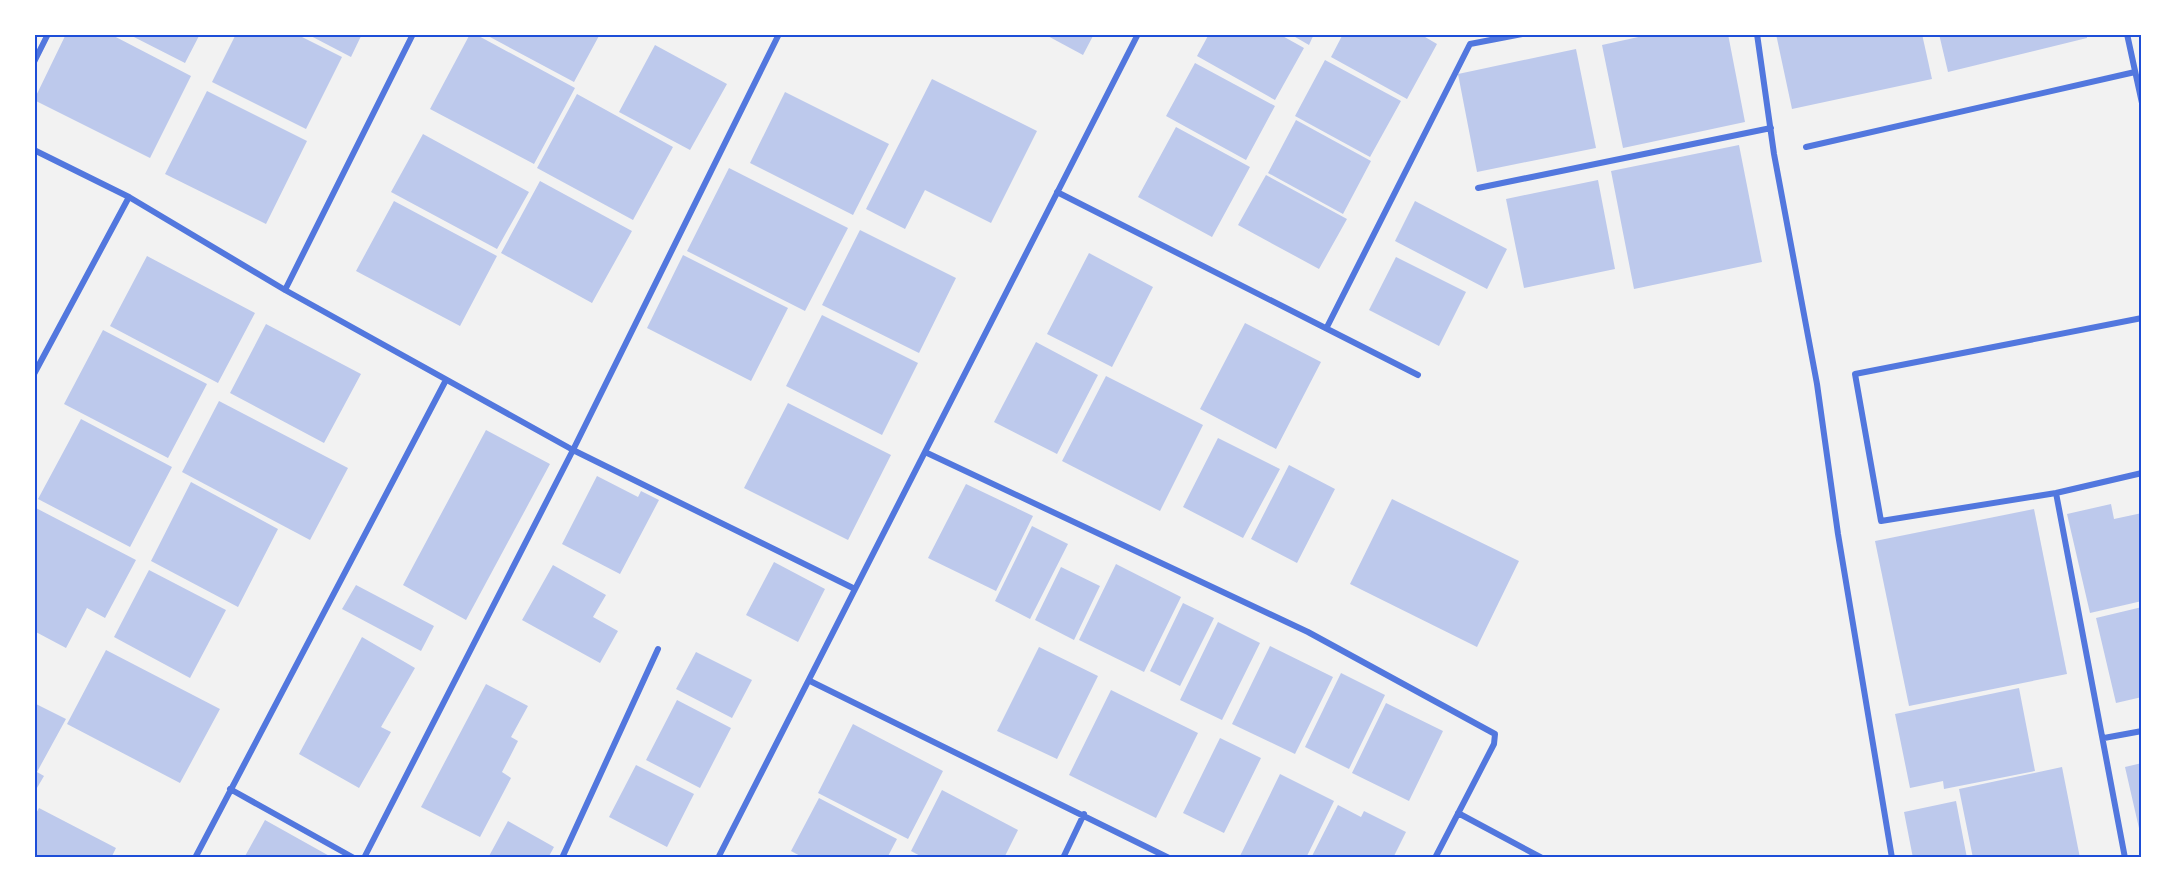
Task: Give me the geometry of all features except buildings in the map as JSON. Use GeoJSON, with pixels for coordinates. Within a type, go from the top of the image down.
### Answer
{"type":"FeatureCollection","features":[{"type":"Feature","properties":{"kind":"street"},"geometry":{"type":"LineString","coordinates":[[34,62],[48,34]]}},
{"type":"Feature","properties":{"kind":"street"},"geometry":{"type":"LineString","coordinates":[[285,290],[413,34]]}},
{"type":"Feature","properties":{"kind":"street"},"geometry":{"type":"LineString","coordinates":[[364,858],[573,450],[779,34]]}},
{"type":"Feature","properties":{"kind":"street"},"geometry":{"type":"LineString","coordinates":[[718,858],[1138,34]]}},
{"type":"Feature","properties":{"kind":"street"},"geometry":{"type":"LineString","coordinates":[[1327,327],[1470,44],[1522,34]]}},
{"type":"Feature","properties":{"kind":"street"},"geometry":{"type":"LineString","coordinates":[[1757,34],[1774,154],[1817,384],[1838,534],[1892,858]]}},
{"type":"Feature","properties":{"kind":"street"},"geometry":{"type":"LineString","coordinates":[[2127,34],[2142,103]]}},
{"type":"Feature","properties":{"kind":"street"},"geometry":{"type":"LineString","coordinates":[[1806,147],[2135,72]]}},
{"type":"Feature","properties":{"kind":"street"},"geometry":{"type":"LineString","coordinates":[[1478,188],[1772,128]]}},
{"type":"Feature","properties":{"kind":"street"},"geometry":{"type":"LineString","coordinates":[[34,150],[129,197],[285,290],[573,450],[855,589]]}},
{"type":"Feature","properties":{"kind":"street"},"geometry":{"type":"LineString","coordinates":[[1058,192],[1418,375]]}},
{"type":"Feature","properties":{"kind":"street"},"geometry":{"type":"LineString","coordinates":[[34,374],[129,197]]}},
{"type":"Feature","properties":{"kind":"street"},"geometry":{"type":"LineString","coordinates":[[2142,318],[1855,374],[1881,521],[2055,493],[2142,473]]}},
{"type":"Feature","properties":{"kind":"street"},"geometry":{"type":"LineString","coordinates":[[195,858],[446,380]]}},
{"type":"Feature","properties":{"kind":"street"},"geometry":{"type":"LineString","coordinates":[[925,452],[1308,632],[1495,734],[1494,744],[1435,858]]}},
{"type":"Feature","properties":{"kind":"street"},"geometry":{"type":"LineString","coordinates":[[2055,493],[2126,858]]}},
{"type":"Feature","properties":{"kind":"street"},"geometry":{"type":"LineString","coordinates":[[562,858],[658,649]]}},
{"type":"Feature","properties":{"kind":"street"},"geometry":{"type":"LineString","coordinates":[[810,681],[1084,814],[1169,858]]}},
{"type":"Feature","properties":{"kind":"street"},"geometry":{"type":"LineString","coordinates":[[2104,738],[2142,731]]}},
{"type":"Feature","properties":{"kind":"street"},"geometry":{"type":"LineString","coordinates":[[230,789],[354,858]]}},
{"type":"Feature","properties":{"kind":"street"},"geometry":{"type":"LineString","coordinates":[[1458,813],[1542,858]]}},
{"type":"Feature","properties":{"kind":"street"},"geometry":{"type":"LineString","coordinates":[[1063,858],[1084,814]]}}]}
